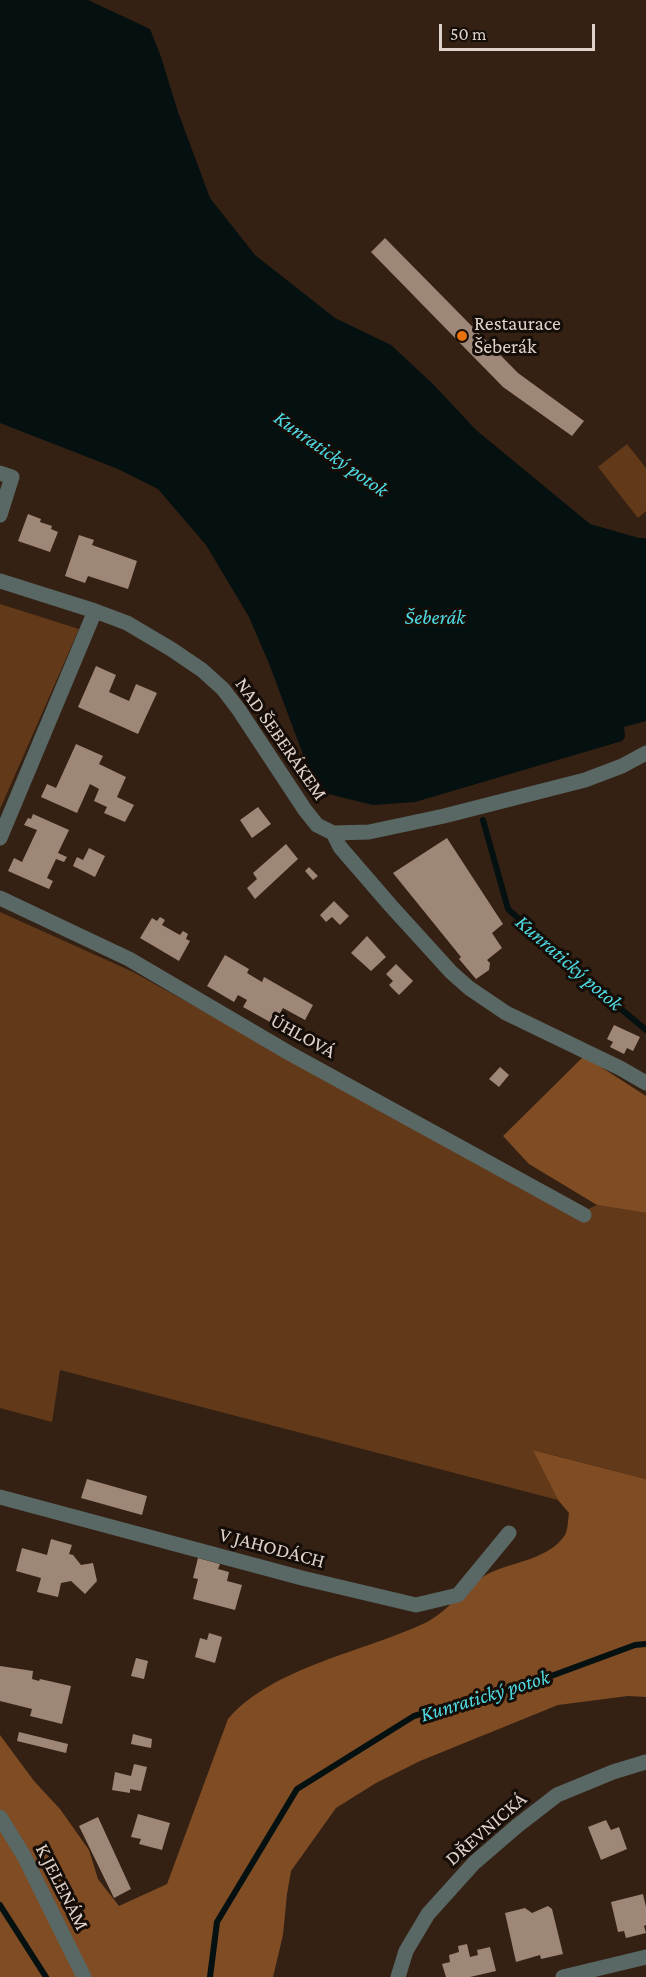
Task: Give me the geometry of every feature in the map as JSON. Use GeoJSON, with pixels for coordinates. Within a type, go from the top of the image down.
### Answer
{"type":"FeatureCollection","features":[{"type":"Feature","properties":{"kind":"street"},"geometry":{"type":"LineString","coordinates":[[0,473],[12,477],[0,515]]}},
{"type":"Feature","properties":{"kind":"street","name":"NAD ŠEBERÁKEM"},"geometry":{"type":"LineString","coordinates":[[0,581],[128,623],[202,670],[223,689],[317,825],[333,833],[340,848],[451,972],[469,988],[506,1013],[646,1083]]}},
{"type":"Feature","properties":{"kind":"street"},"geometry":{"type":"LineString","coordinates":[[0,838],[96,611]]}},
{"type":"Feature","properties":{"kind":"street"},"geometry":{"type":"LineString","coordinates":[[333,833],[369,832],[444,816],[585,780],[622,766],[646,753]]}},
{"type":"Feature","properties":{"kind":"street","name":"ÚHLOVÁ"},"geometry":{"type":"LineString","coordinates":[[0,898],[129,959],[289,1053],[584,1215]]}},
{"type":"Feature","properties":{"kind":"street","name":"V JAHODÁCH"},"geometry":{"type":"LineString","coordinates":[[0,1497],[302,1578],[416,1605],[458,1595],[509,1533]]}},
{"type":"Feature","properties":{"kind":"street","name":"DŘEVNICKÁ"},"geometry":{"type":"LineString","coordinates":[[398,1977],[406,1951],[428,1914],[474,1863],[557,1796],[613,1772],[646,1762]]}},
{"type":"Feature","properties":{"kind":"street","name":"K JELENÁM"},"geometry":{"type":"LineString","coordinates":[[0,1817],[24,1856],[84,1977]]}},
{"type":"Feature","properties":{"kind":"street"},"geometry":{"type":"LineString","coordinates":[[563,1977],[646,1957]]}},
{"type":"Feature","properties":{"kind":"shaded area"},"geometry":{"type":"Polygon","coordinates":[[[627,444],[646,468],[646,511],[638,518],[598,467],[627,444]]]}},
{"type":"Feature","properties":{"kind":"shaded area"},"geometry":{"type":"Polygon","coordinates":[[[0,604],[79,629],[0,809],[0,604]]]}},
{"type":"Feature","properties":{"kind":"shaded area"},"geometry":{"type":"Polygon","coordinates":[[[0,912],[133,972],[573,1216],[597,1205],[646,1213],[646,1479],[534,1450],[558,1500],[60,1370],[52,1422],[0,1408],[0,912]]]}},
{"type":"Feature","properties":{"kind":"shaded area"},"geometry":{"type":"Polygon","coordinates":[[[584,1056],[646,1096],[646,1213],[597,1205],[529,1164],[503,1136],[584,1056]]]}},
{"type":"Feature","properties":{"kind":"shaded area"},"geometry":{"type":"Polygon","coordinates":[[[533,1450],[646,1479],[646,1697],[628,1696],[558,1705],[420,1761],[376,1783],[336,1808],[291,1871],[283,1935],[273,1977],[0,1977],[0,1735],[34,1781],[60,1809],[89,1850],[98,1879],[119,1906],[167,1884],[228,1719],[247,1701],[295,1673],[427,1622],[444,1611],[467,1589],[484,1577],[501,1568],[541,1554],[558,1543],[565,1535],[569,1513],[558,1500],[533,1450]]]}},
{"type":"Feature","properties":{"kind":"water","name":"Šeberák"},"geometry":{"type":"Polygon","coordinates":[[[0,0],[88,0],[150,29],[210,198],[255,255],[335,318],[391,345],[433,384],[476,430],[590,524],[646,538],[646,721],[624,727],[625,737],[622,741],[415,802],[373,805],[324,793],[311,776],[249,617],[206,545],[158,489],[118,469],[0,423],[0,0]]]}},
{"type":"Feature","properties":{"kind":"building"},"geometry":{"type":"Polygon","coordinates":[[[385,238],[518,373],[584,421],[572,436],[503,387],[371,252],[385,238]]]}},
{"type":"Feature","properties":{"kind":"building"},"geometry":{"type":"Polygon","coordinates":[[[28,514],[41,519],[40,522],[52,526],[51,529],[58,532],[50,552],[18,541],[28,514]]]}},
{"type":"Feature","properties":{"kind":"building"},"geometry":{"type":"Polygon","coordinates":[[[79,535],[94,540],[92,545],[137,561],[128,589],[88,576],[85,583],[65,576],[79,535]]]}},
{"type":"Feature","properties":{"kind":"building"},"geometry":{"type":"Polygon","coordinates":[[[96,666],[116,675],[109,692],[129,701],[136,684],[157,693],[138,734],[78,707],[96,666]]]}},
{"type":"Feature","properties":{"kind":"building"},"geometry":{"type":"Polygon","coordinates":[[[76,744],[103,756],[99,764],[126,777],[117,797],[134,805],[125,822],[104,813],[107,807],[94,801],[99,789],[90,784],[77,813],[41,797],[47,784],[56,788],[76,744]]]}},
{"type":"Feature","properties":{"kind":"building"},"geometry":{"type":"Polygon","coordinates":[[[258,807],[271,824],[252,838],[240,820],[258,807]]]}},
{"type":"Feature","properties":{"kind":"building"},"geometry":{"type":"Polygon","coordinates":[[[33,814],[69,830],[58,853],[67,857],[64,862],[56,859],[47,878],[53,881],[49,889],[8,871],[14,858],[22,862],[37,830],[24,825],[33,814]]]}},
{"type":"Feature","properties":{"kind":"building"},"geometry":{"type":"Polygon","coordinates":[[[447,838],[503,924],[492,933],[502,948],[487,960],[490,963],[489,970],[476,979],[393,873],[447,838]]]}},
{"type":"Feature","properties":{"kind":"building"},"geometry":{"type":"Polygon","coordinates":[[[286,844],[298,859],[255,899],[247,888],[257,879],[253,873],[286,844]]]}},
{"type":"Feature","properties":{"kind":"building"},"geometry":{"type":"Polygon","coordinates":[[[89,848],[105,856],[95,877],[73,866],[77,857],[83,860],[89,848]]]}},
{"type":"Feature","properties":{"kind":"building"},"geometry":{"type":"Polygon","coordinates":[[[309,867],[318,876],[313,880],[305,871],[309,867]]]}},
{"type":"Feature","properties":{"kind":"building"},"geometry":{"type":"Polygon","coordinates":[[[334,901],[349,916],[340,925],[332,917],[326,922],[320,915],[334,901]]]}},
{"type":"Feature","properties":{"kind":"building"},"geometry":{"type":"Polygon","coordinates":[[[160,917],[165,920],[162,925],[180,935],[183,931],[188,934],[186,939],[190,941],[179,961],[140,938],[152,918],[157,921],[160,917]]]}},
{"type":"Feature","properties":{"kind":"building"},"geometry":{"type":"Polygon","coordinates":[[[367,936],[386,957],[371,971],[351,953],[367,936]]]}},
{"type":"Feature","properties":{"kind":"building"},"geometry":{"type":"Polygon","coordinates":[[[225,955],[249,969],[247,973],[262,982],[264,977],[313,1005],[305,1020],[283,1008],[279,1015],[284,1019],[279,1027],[243,1007],[247,1000],[238,995],[234,1002],[207,986],[225,955]]]}},
{"type":"Feature","properties":{"kind":"building"},"geometry":{"type":"Polygon","coordinates":[[[396,964],[413,981],[399,995],[389,985],[393,981],[386,974],[396,964]]]}},
{"type":"Feature","properties":{"kind":"building"},"geometry":{"type":"Polygon","coordinates":[[[614,1025],[640,1037],[633,1051],[627,1048],[624,1054],[610,1047],[613,1042],[607,1039],[614,1025]]]}},
{"type":"Feature","properties":{"kind":"building"},"geometry":{"type":"Polygon","coordinates":[[[500,1067],[509,1075],[499,1087],[489,1079],[500,1067]]]}},
{"type":"Feature","properties":{"kind":"building"},"geometry":{"type":"Polygon","coordinates":[[[87,1479],[147,1496],[142,1515],[81,1498],[87,1479]]]}},
{"type":"Feature","properties":{"kind":"building"},"geometry":{"type":"Polygon","coordinates":[[[51,1539],[72,1545],[69,1554],[73,1555],[81,1565],[93,1563],[97,1581],[85,1594],[71,1581],[61,1583],[58,1597],[37,1592],[41,1578],[16,1571],[22,1548],[47,1555],[51,1539]]]}},
{"type":"Feature","properties":{"kind":"building"},"geometry":{"type":"Polygon","coordinates":[[[198,1558],[220,1564],[218,1569],[229,1572],[227,1581],[242,1585],[235,1610],[193,1599],[198,1579],[193,1578],[198,1558]]]}},
{"type":"Feature","properties":{"kind":"building"},"geometry":{"type":"Polygon","coordinates":[[[209,1633],[222,1637],[215,1663],[195,1657],[200,1638],[207,1640],[209,1633]]]}},
{"type":"Feature","properties":{"kind":"building"},"geometry":{"type":"Polygon","coordinates":[[[136,1658],[148,1661],[144,1679],[131,1676],[136,1658]]]}},
{"type":"Feature","properties":{"kind":"building"},"geometry":{"type":"Polygon","coordinates":[[[0,1666],[33,1671],[32,1679],[71,1686],[62,1724],[30,1716],[32,1709],[0,1701],[0,1666]]]}},
{"type":"Feature","properties":{"kind":"building"},"geometry":{"type":"Polygon","coordinates":[[[19,1732],[68,1744],[66,1753],[17,1741],[19,1732]]]}},
{"type":"Feature","properties":{"kind":"building"},"geometry":{"type":"Polygon","coordinates":[[[133,1734],[152,1739],[151,1748],[131,1744],[133,1734]]]}},
{"type":"Feature","properties":{"kind":"building"},"geometry":{"type":"Polygon","coordinates":[[[134,1764],[147,1767],[141,1791],[130,1789],[130,1793],[112,1790],[115,1772],[131,1776],[134,1764]]]}},
{"type":"Feature","properties":{"kind":"building"},"geometry":{"type":"Polygon","coordinates":[[[138,1814],[170,1823],[162,1850],[139,1844],[141,1839],[131,1837],[138,1814]]]}},
{"type":"Feature","properties":{"kind":"building"},"geometry":{"type":"Polygon","coordinates":[[[98,1817],[131,1889],[114,1898],[79,1826],[98,1817]]]}},
{"type":"Feature","properties":{"kind":"building"},"geometry":{"type":"Polygon","coordinates":[[[606,1820],[611,1830],[619,1827],[627,1849],[601,1860],[588,1827],[606,1820]]]}},
{"type":"Feature","properties":{"kind":"building"},"geometry":{"type":"Polygon","coordinates":[[[643,1894],[646,1907],[646,1925],[644,1926],[646,1933],[626,1938],[624,1931],[618,1932],[611,1902],[643,1894]]]}},
{"type":"Feature","properties":{"kind":"building"},"geometry":{"type":"Polygon","coordinates":[[[548,1906],[552,1909],[563,1954],[541,1959],[540,1955],[516,1962],[505,1913],[525,1908],[532,1913],[548,1906]]]}},
{"type":"Feature","properties":{"kind":"building"},"geometry":{"type":"Polygon","coordinates":[[[467,1944],[470,1957],[478,1955],[477,1950],[490,1947],[496,1971],[470,1977],[446,1977],[442,1964],[450,1962],[449,1955],[459,1952],[458,1946],[467,1944]]]}},
{"type":"Feature","properties":{"kind":"waterway","name":"Kunratický potok"},"geometry":{"type":"LineString","coordinates":[[483,820],[508,909],[586,980],[646,1030]]}},
{"type":"Feature","properties":{"kind":"waterway","name":"Kunratický potok"},"geometry":{"type":"LineString","coordinates":[[210,1977],[217,1922],[297,1789],[414,1716],[535,1682],[635,1645],[646,1644]]}},
{"type":"Feature","properties":{"kind":"waterway"},"geometry":{"type":"LineString","coordinates":[[0,1905],[46,1977]]}},
{"type":"Feature","properties":{"kind":"place","name":"Restaurace Šeberák"},"geometry":{"type":"Point","coordinates":[462,336]}}]}
